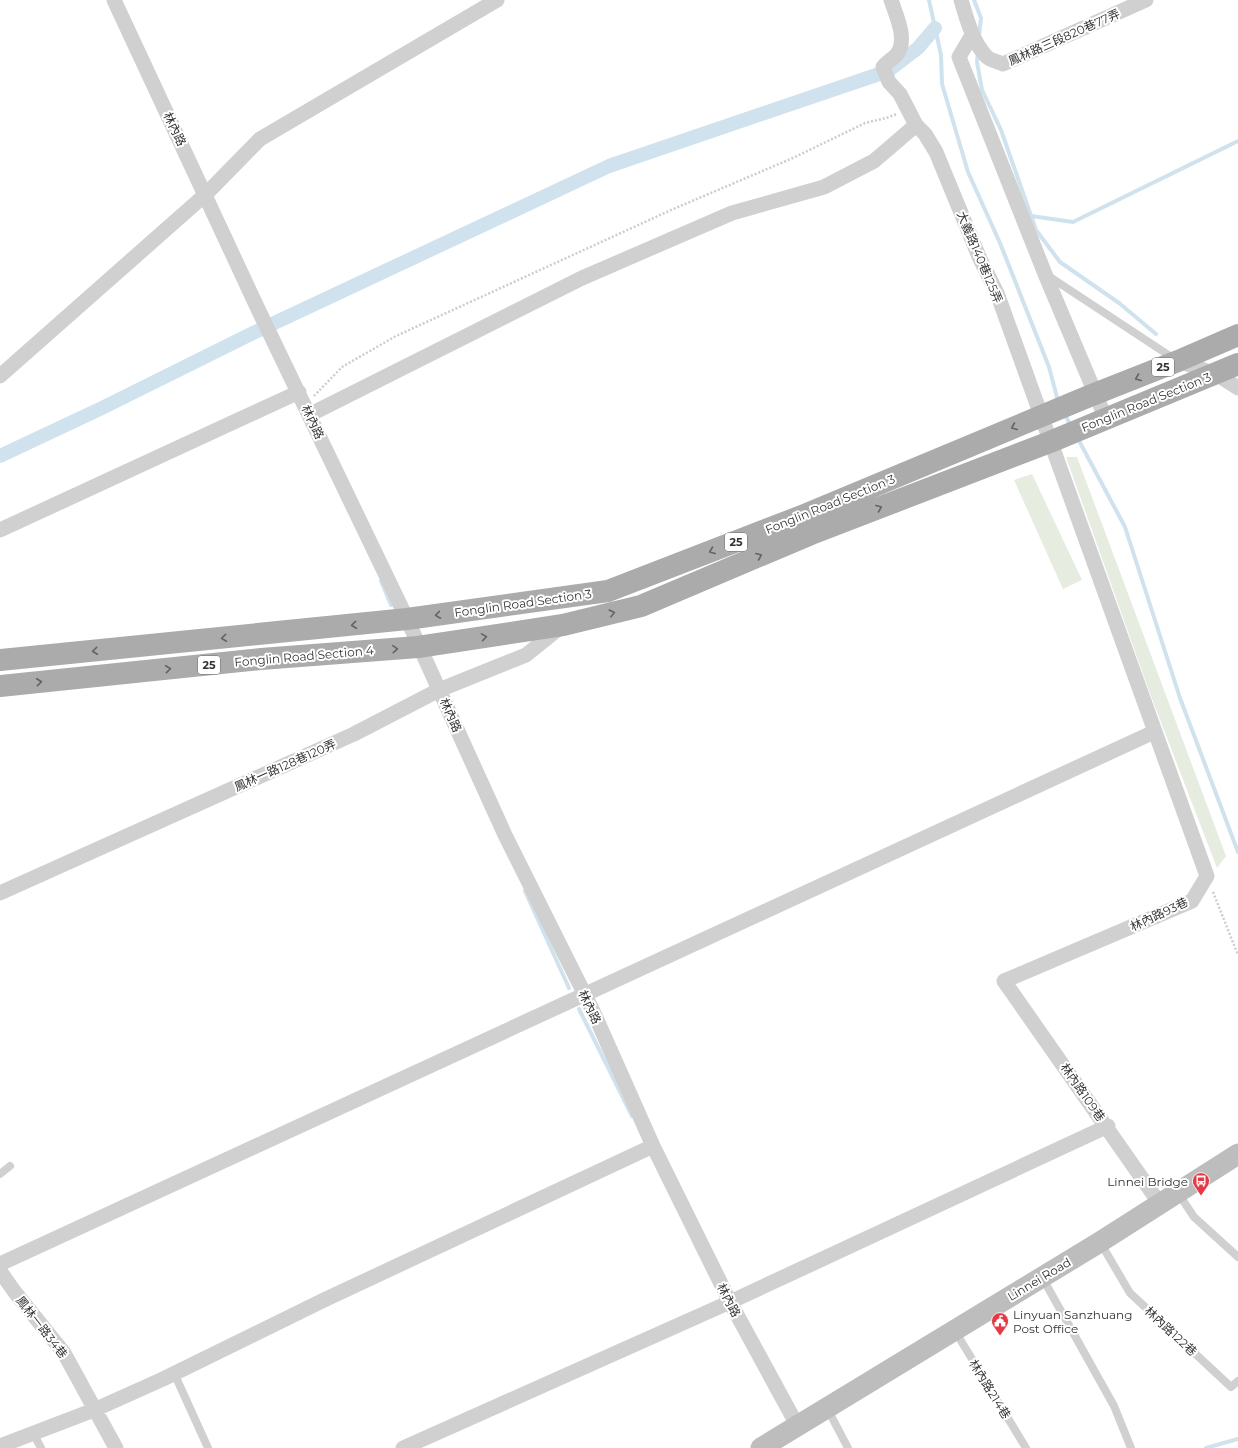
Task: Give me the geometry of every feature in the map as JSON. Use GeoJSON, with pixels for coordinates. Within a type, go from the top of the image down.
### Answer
{"type":"FeatureCollection","features":[{"type":"Feature","properties":{"kind":"main road","name":"Fonglin Road Section 3"},"geometry":{"type":"LineString","coordinates":[[406,619],[608,590],[808,514],[1238,335]]}},
{"type":"Feature","properties":{"kind":"main road","name":"Fonglin Road Section 3"},"geometry":{"type":"LineString","coordinates":[[418,647],[563,625],[641,606],[811,534],[1053,441],[1238,364]]}},
{"type":"Feature","properties":{"kind":"main road","name":"25"},"geometry":{"type":"LineString","coordinates":[[0,660],[406,619]]}},
{"type":"Feature","properties":{"kind":"main road","name":"Fonglin Road Section 4"},"geometry":{"type":"LineString","coordinates":[[0,686],[261,660],[418,647]]}},
{"type":"Feature","properties":{"kind":"street","name":"林內路"},"geometry":{"type":"LineString","coordinates":[[114,0],[206,194],[258,309],[406,619],[505,835],[584,994],[653,1146],[730,1302],[797,1425]]}},
{"type":"Feature","properties":{"kind":"street"},"geometry":{"type":"LineString","coordinates":[[0,376],[206,194],[260,139],[497,0]]}},
{"type":"Feature","properties":{"kind":"street","name":"大義路140巷125弄"},"geometry":{"type":"LineString","coordinates":[[891,0],[898,23],[901,48],[896,55],[883,66],[889,82],[900,94],[916,125],[925,134],[936,152],[980,259],[997,293],[1046,415],[1053,441],[1154,732]]}},
{"type":"Feature","properties":{"kind":"street"},"geometry":{"type":"LineString","coordinates":[[961,0],[973,36],[959,57],[1045,274],[1100,421]]}},
{"type":"Feature","properties":{"kind":"street","name":"鳳林路三段820巷77弄"},"geometry":{"type":"LineString","coordinates":[[973,36],[986,57],[1003,64],[1146,0]]}},
{"type":"Feature","properties":{"kind":"street"},"geometry":{"type":"LineString","coordinates":[[0,530],[304,404],[582,278],[732,213],[824,187],[874,161],[916,125]]}},
{"type":"Feature","properties":{"kind":"street"},"geometry":{"type":"LineString","coordinates":[[1178,361],[1216,374],[1238,388]]}},
{"type":"Feature","properties":{"kind":"street","name":"鳳林一路128巷120弄"},"geometry":{"type":"LineString","coordinates":[[0,893],[354,734],[439,690],[526,654],[563,625]]}},
{"type":"Feature","properties":{"kind":"street"},"geometry":{"type":"LineString","coordinates":[[0,1264],[1154,732],[1207,876]]}},
{"type":"Feature","properties":{"kind":"street","name":"林內路93巷"},"geometry":{"type":"LineString","coordinates":[[1004,981],[1192,901],[1207,876]]}},
{"type":"Feature","properties":{"kind":"street","name":"林內路109巷"},"geometry":{"type":"LineString","coordinates":[[1004,981],[1108,1126],[1169,1198]]}},
{"type":"Feature","properties":{"kind":"street"},"geometry":{"type":"LineString","coordinates":[[403,1448],[730,1302],[1108,1126]]}},
{"type":"Feature","properties":{"kind":"street"},"geometry":{"type":"LineString","coordinates":[[0,1446],[94,1410],[324,1300],[653,1146]]}},
{"type":"Feature","properties":{"kind":"street","name":"Linnei Road"},"geometry":{"type":"LineString","coordinates":[[761,1448],[1100,1242],[1238,1154]]}},
{"type":"Feature","properties":{"kind":"street","name":"鳳林一路34巷"},"geometry":{"type":"LineString","coordinates":[[0,1270],[14,1291],[64,1353],[116,1448]]}},
{"type":"Feature","properties":{"kind":"lane"},"geometry":{"type":"LineString","coordinates":[[1045,274],[1178,361]]}},
{"type":"Feature","properties":{"kind":"lane"},"geometry":{"type":"LineString","coordinates":[[0,1174],[10,1166]]}},
{"type":"Feature","properties":{"kind":"lane"},"geometry":{"type":"LineString","coordinates":[[1169,1198],[1194,1217],[1238,1257]]}},
{"type":"Feature","properties":{"kind":"lane","name":"林內路122巷"},"geometry":{"type":"LineString","coordinates":[[1100,1242],[1130,1293],[1231,1387],[1238,1382]]}},
{"type":"Feature","properties":{"kind":"lane"},"geometry":{"type":"LineString","coordinates":[[1042,1276],[1114,1406],[1131,1448]]}},
{"type":"Feature","properties":{"kind":"lane","name":"林內路214巷"},"geometry":{"type":"LineString","coordinates":[[954,1331],[1026,1448]]}},
{"type":"Feature","properties":{"kind":"lane"},"geometry":{"type":"LineString","coordinates":[[174,1373],[208,1448]]}},
{"type":"Feature","properties":{"kind":"lane"},"geometry":{"type":"LineString","coordinates":[[826,1408],[848,1448]]}},
{"type":"Feature","properties":{"kind":"lane"},"geometry":{"type":"LineString","coordinates":[[33,1433],[41,1448]]}},
{"type":"Feature","properties":{"kind":"path"},"geometry":{"type":"LineString","coordinates":[[304,404],[342,367],[396,336],[671,210],[793,158],[865,123],[886,118],[908,109]]}},
{"type":"Feature","properties":{"kind":"path"},"geometry":{"type":"LineString","coordinates":[[1207,876],[1238,955]]}},
{"type":"Feature","properties":{"kind":"shaded area"},"geometry":{"type":"Polygon","coordinates":[[[1066,457],[1077,457],[1226,856],[1217,868],[1149,691],[1066,457]]]}},
{"type":"Feature","properties":{"kind":"shaded area"},"geometry":{"type":"Polygon","coordinates":[[[1032,474],[1082,580],[1063,589],[1014,480],[1032,474]]]}},
{"type":"Feature","properties":{"kind":"waterway"},"geometry":{"type":"LineString","coordinates":[[929,0],[941,55],[942,84],[968,172],[1000,243],[1049,367],[1058,401]]}},
{"type":"Feature","properties":{"kind":"waterway"},"geometry":{"type":"LineString","coordinates":[[974,0],[981,18],[979,36]]}},
{"type":"Feature","properties":{"kind":"waterway"},"geometry":{"type":"LineString","coordinates":[[0,456],[102,408],[251,334],[609,166],[888,71],[918,48],[935,28]]}},
{"type":"Feature","properties":{"kind":"waterway"},"geometry":{"type":"LineString","coordinates":[[978,53],[977,62],[982,90],[1001,130],[1036,230],[1060,262],[1119,303],[1156,334]]}},
{"type":"Feature","properties":{"kind":"waterway"},"geometry":{"type":"LineString","coordinates":[[1031,216],[1073,222],[1238,141]]}},
{"type":"Feature","properties":{"kind":"waterway"},"geometry":{"type":"LineString","coordinates":[[1064,413],[1071,426]]}},
{"type":"Feature","properties":{"kind":"waterway"},"geometry":{"type":"LineString","coordinates":[[1077,437],[1125,527],[1180,698],[1238,852]]}},
{"type":"Feature","properties":{"kind":"waterway"},"geometry":{"type":"LineString","coordinates":[[381,581],[391,605]]}},
{"type":"Feature","properties":{"kind":"waterway"},"geometry":{"type":"LineString","coordinates":[[525,891],[569,988]]}},
{"type":"Feature","properties":{"kind":"waterway"},"geometry":{"type":"LineString","coordinates":[[579,1009],[632,1116]]}},
{"type":"Feature","properties":{"kind":"waterway"},"geometry":{"type":"LineString","coordinates":[[1206,1448],[1238,1439]]}},
{"type":"Feature","properties":{"kind":"place","name":"Linnei Bridge"},"geometry":{"type":"Point","coordinates":[1201,1196]}},
{"type":"Feature","properties":{"kind":"place","name":"Linyuan Sanzhuang Post Office"},"geometry":{"type":"Point","coordinates":[1000,1336]}}]}
